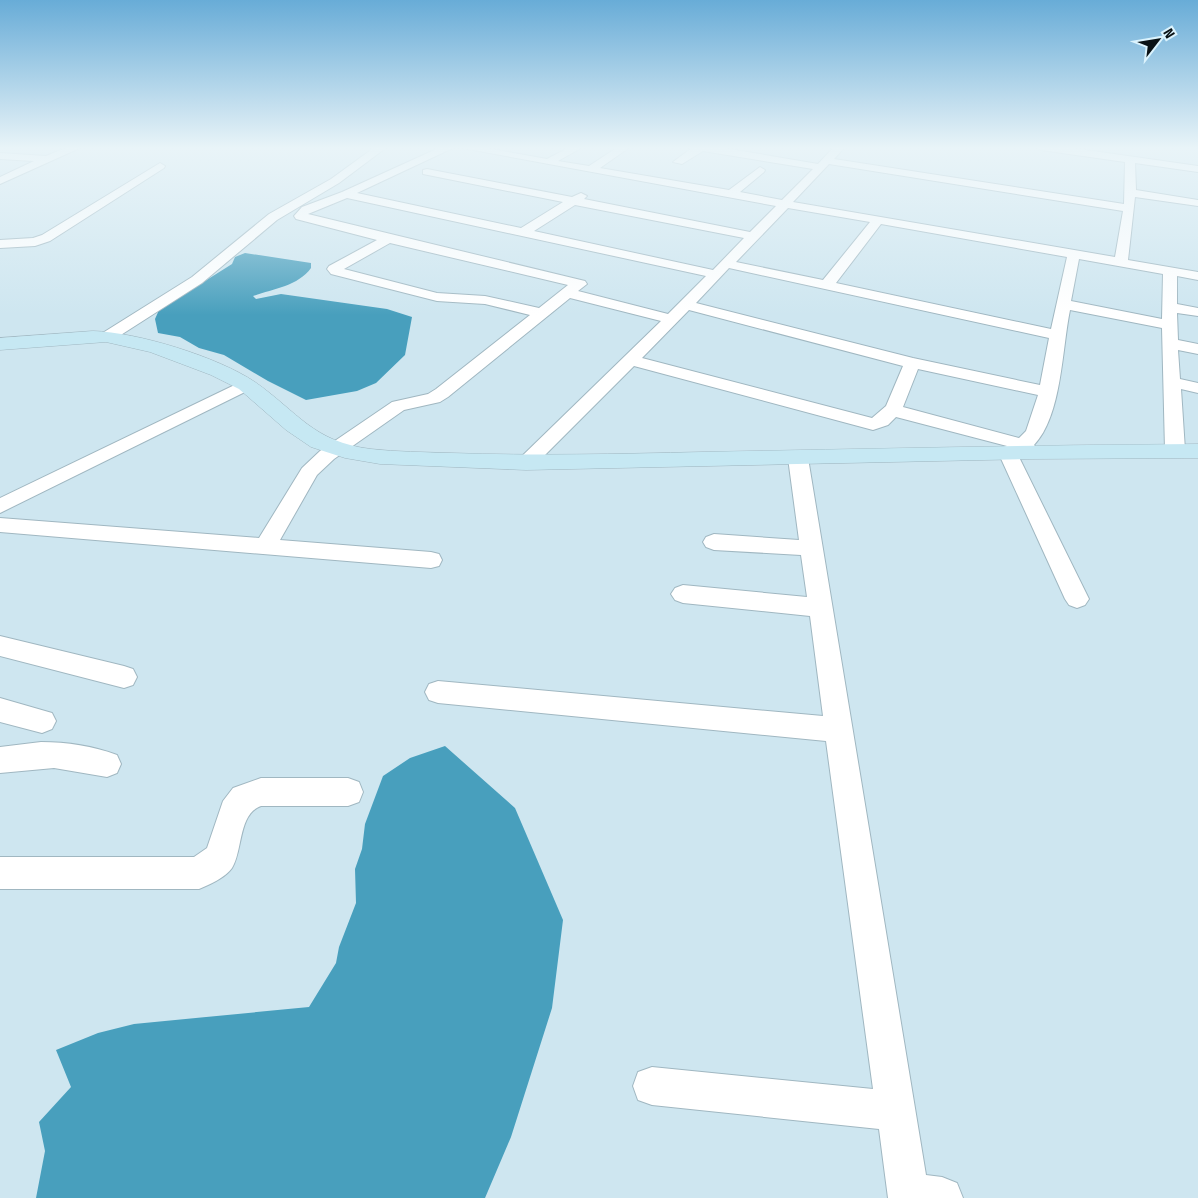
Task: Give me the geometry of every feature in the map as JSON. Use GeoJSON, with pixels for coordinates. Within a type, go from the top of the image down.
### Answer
{"type":"FeatureCollection","features":[{"type":"Feature","properties":{"kind":"street"},"geometry":{"type":"LineString","coordinates":[[0,244],[35,242],[46,238],[102,203]]}},
{"type":"Feature","properties":{"kind":"street"},"geometry":{"type":"LineString","coordinates":[[107,336],[155,308],[196,280],[273,217],[297,203]]}},
{"type":"Feature","properties":{"kind":"street"},"geometry":{"type":"LineString","coordinates":[[265,547],[309,472],[336,449],[398,406],[434,398],[442,393],[580,284],[388,239],[300,216],[306,209],[322,203]]}},
{"type":"Feature","properties":{"kind":"street"},"geometry":{"type":"LineString","coordinates":[[388,203],[714,274]]}},
{"type":"Feature","properties":{"kind":"street"},"geometry":{"type":"LineString","coordinates":[[524,232],[571,203]]}},
{"type":"Feature","properties":{"kind":"street"},"geometry":{"type":"LineString","coordinates":[[584,203],[753,236]]}},
{"type":"Feature","properties":{"kind":"street"},"geometry":{"type":"LineString","coordinates":[[778,203],[1121,261],[1198,276]]}},
{"type":"Feature","properties":{"kind":"street"},"geometry":{"type":"LineString","coordinates":[[1093,203],[1128,208]]}},
{"type":"Feature","properties":{"kind":"street"},"geometry":{"type":"LineString","coordinates":[[1121,261],[1127,234],[1129,203]]}},
{"type":"Feature","properties":{"kind":"street"},"geometry":{"type":"LineString","coordinates":[[526,463],[686,305],[714,274],[727,264],[784,204]]}},
{"type":"Feature","properties":{"kind":"street"},"geometry":{"type":"LineString","coordinates":[[826,286],[879,219]]}},
{"type":"Feature","properties":{"kind":"street"},"geometry":{"type":"LineString","coordinates":[[388,239],[334,269],[437,297],[485,300],[541,313]]}},
{"type":"Feature","properties":{"kind":"street"},"geometry":{"type":"LineString","coordinates":[[1020,450],[1035,433],[1048,392],[1057,335],[1074,253]]}},
{"type":"Feature","properties":{"kind":"street"},"geometry":{"type":"LineString","coordinates":[[727,264],[1057,335]]}},
{"type":"Feature","properties":{"kind":"street"},"geometry":{"type":"LineString","coordinates":[[1170,271],[1171,382],[1175,450]]}},
{"type":"Feature","properties":{"kind":"street"},"geometry":{"type":"LineString","coordinates":[[567,293],[670,319]]}},
{"type":"Feature","properties":{"kind":"street"},"geometry":{"type":"LineString","coordinates":[[1064,304],[1170,325]]}},
{"type":"Feature","properties":{"kind":"street"},"geometry":{"type":"LineString","coordinates":[[686,305],[912,362],[1048,392]]}},
{"type":"Feature","properties":{"kind":"street"},"geometry":{"type":"LineString","coordinates":[[1170,307],[1198,312]]}},
{"type":"Feature","properties":{"kind":"street"},"geometry":{"type":"LineString","coordinates":[[0,344],[107,336],[147,346],[218,372],[245,385],[311,438],[336,449],[359,455],[380,457],[526,463],[798,458],[1020,450],[1198,451]]}},
{"type":"Feature","properties":{"kind":"street"},"geometry":{"type":"LineString","coordinates":[[1170,343],[1198,349]]}},
{"type":"Feature","properties":{"kind":"street"},"geometry":{"type":"LineString","coordinates":[[630,360],[872,424],[882,422],[892,410],[912,362]]}},
{"type":"Feature","properties":{"kind":"street"},"geometry":{"type":"LineString","coordinates":[[1171,382],[1198,388]]}},
{"type":"Feature","properties":{"kind":"street"},"geometry":{"type":"LineString","coordinates":[[0,506],[245,385]]}},
{"type":"Feature","properties":{"kind":"street"},"geometry":{"type":"LineString","coordinates":[[892,410],[1020,450]]}},
{"type":"Feature","properties":{"kind":"street"},"geometry":{"type":"LineString","coordinates":[[1020,450],[1077,600]]}},
{"type":"Feature","properties":{"kind":"street"},"geometry":{"type":"LineString","coordinates":[[798,458],[897,1111],[920,1196]]}},
{"type":"Feature","properties":{"kind":"street"},"geometry":{"type":"LineString","coordinates":[[0,525],[431,560]]}},
{"type":"Feature","properties":{"kind":"street"},"geometry":{"type":"LineString","coordinates":[[714,542],[812,548]]}},
{"type":"Feature","properties":{"kind":"street"},"geometry":{"type":"LineString","coordinates":[[683,594],[822,608]]}},
{"type":"Feature","properties":{"kind":"street"},"geometry":{"type":"LineString","coordinates":[[0,646],[124,677]]}},
{"type":"Feature","properties":{"kind":"street"},"geometry":{"type":"LineString","coordinates":[[438,692],[840,730]]}},
{"type":"Feature","properties":{"kind":"street"},"geometry":{"type":"LineString","coordinates":[[0,710],[42,721]]}},
{"type":"Feature","properties":{"kind":"street"},"geometry":{"type":"LineString","coordinates":[[0,760],[18,756],[61,754],[75,755],[107,764]]}},
{"type":"Feature","properties":{"kind":"street"},"geometry":{"type":"LineString","coordinates":[[0,873],[199,873],[220,858],[234,811],[244,798],[261,792],[348,792]]}},
{"type":"Feature","properties":{"kind":"street"},"geometry":{"type":"LineString","coordinates":[[652,1086],[897,1111]]}},
{"type":"Feature","properties":{"kind":"water"},"geometry":{"type":"Polygon","coordinates":[[[245,253],[311,263],[311,268],[299,279],[285,286],[253,296],[256,299],[281,294],[387,309],[412,317],[405,355],[376,383],[357,391],[306,400],[268,381],[224,355],[199,348],[180,337],[158,333],[155,319],[159,310],[232,264],[235,257],[245,253]]]}},
{"type":"Feature","properties":{"kind":"water"},"geometry":{"type":"Polygon","coordinates":[[[445,746],[515,808],[563,920],[552,1008],[511,1137],[485,1198],[36,1198],[45,1151],[39,1122],[71,1087],[56,1050],[98,1033],[134,1024],[309,1007],[336,963],[339,947],[356,903],[355,869],[362,849],[365,824],[383,776],[410,758],[445,746]]]}}]}
